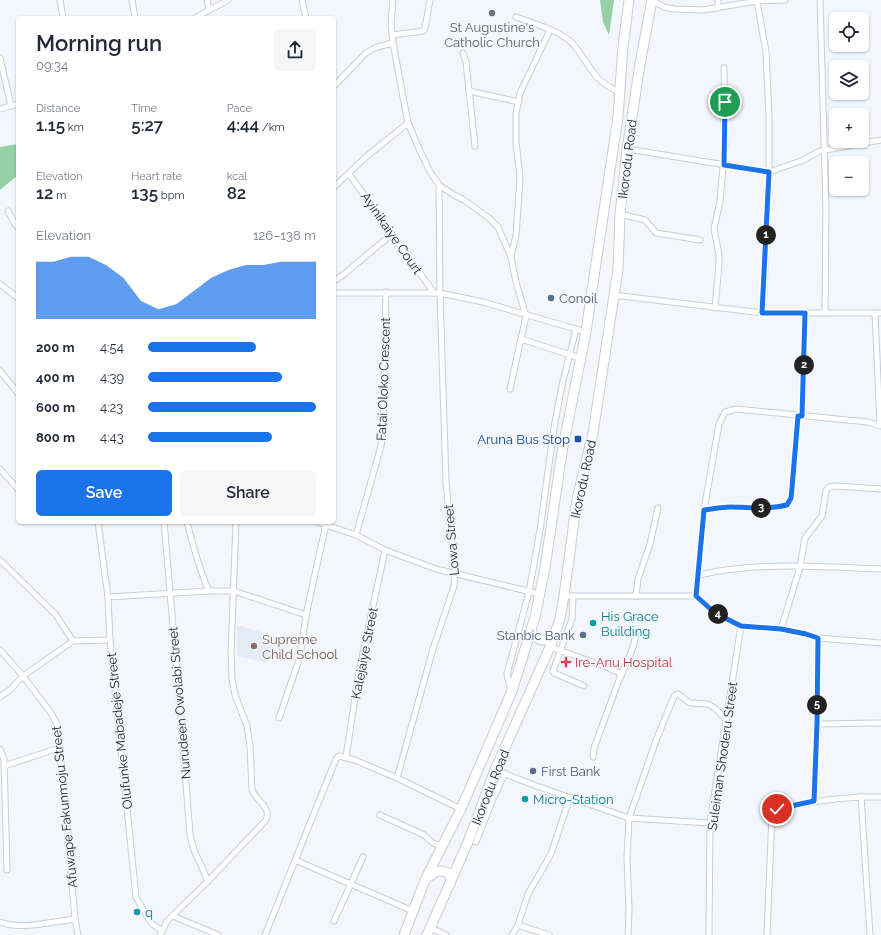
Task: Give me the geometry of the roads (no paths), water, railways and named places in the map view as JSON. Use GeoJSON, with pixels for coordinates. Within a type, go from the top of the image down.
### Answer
{"type":"FeatureCollection","features":[{"type":"Feature","properties":{"kind":"highway","name":"Ikorodu Road"},"geometry":{"type":"LineString","coordinates":[[404,935],[425,880],[461,809],[512,691],[531,632],[540,594],[562,452],[586,332],[618,117],[623,46],[629,0]]}},
{"type":"Feature","properties":{"kind":"highway","name":"Ikorodu Road"},"geometry":{"type":"LineString","coordinates":[[429,932],[468,842],[495,770],[550,648],[569,596],[577,499],[593,433],[618,269],[620,214],[627,149],[640,64],[652,0]]}},
{"type":"Feature","properties":{"kind":"highway"},"geometry":{"type":"LineString","coordinates":[[531,632],[537,638],[544,641],[556,631]]}},
{"type":"Feature","properties":{"kind":"highway"},"geometry":{"type":"LineString","coordinates":[[425,880],[438,871],[443,871],[449,874],[451,878],[450,885]]}},
{"type":"Feature","properties":{"kind":"street"},"geometry":{"type":"LineString","coordinates":[[60,0],[63,16]]}},
{"type":"Feature","properties":{"kind":"street"},"geometry":{"type":"LineString","coordinates":[[132,0],[135,16]]}},
{"type":"Feature","properties":{"kind":"street"},"geometry":{"type":"LineString","coordinates":[[207,0],[209,10]]}},
{"type":"Feature","properties":{"kind":"street"},"geometry":{"type":"LineString","coordinates":[[198,16],[228,0]]}},
{"type":"Feature","properties":{"kind":"street"},"geometry":{"type":"LineString","coordinates":[[302,0],[306,16]]}},
{"type":"Feature","properties":{"kind":"street"},"geometry":{"type":"LineString","coordinates":[[393,0],[391,23],[393,43],[408,123],[420,152],[430,172],[439,185],[464,200],[489,218],[498,227],[511,257],[516,282],[526,316],[510,389]]}},
{"type":"Feature","properties":{"kind":"street"},"geometry":{"type":"LineString","coordinates":[[392,35],[419,33],[423,31],[425,28],[430,0]]}},
{"type":"Feature","properties":{"kind":"street"},"geometry":{"type":"LineString","coordinates":[[652,0],[674,9],[703,10],[757,1],[785,0]]}},
{"type":"Feature","properties":{"kind":"street"},"geometry":{"type":"LineString","coordinates":[[718,0],[718,8]]}},
{"type":"Feature","properties":{"kind":"street"},"geometry":{"type":"LineString","coordinates":[[820,0],[826,208],[825,313]]}},
{"type":"Feature","properties":{"kind":"street"},"geometry":{"type":"LineString","coordinates":[[757,1],[766,52],[769,172],[762,313]]}},
{"type":"Feature","properties":{"kind":"street"},"geometry":{"type":"LineString","coordinates":[[516,17],[564,37],[570,42],[598,78],[605,85],[620,94]]}},
{"type":"Feature","properties":{"kind":"street"},"geometry":{"type":"LineString","coordinates":[[511,257],[516,236],[520,186],[519,158],[516,142],[516,113],[525,81],[550,30]]}},
{"type":"Feature","properties":{"kind":"street"},"geometry":{"type":"LineString","coordinates":[[336,84],[366,53],[377,47],[393,43]]}},
{"type":"Feature","properties":{"kind":"street"},"geometry":{"type":"LineString","coordinates":[[464,53],[475,146]]}},
{"type":"Feature","properties":{"kind":"street"},"geometry":{"type":"LineString","coordinates":[[0,58],[11,106]]}},
{"type":"Feature","properties":{"kind":"street"},"geometry":{"type":"LineString","coordinates":[[715,308],[719,254],[714,229],[720,201],[724,165],[724,68]]}},
{"type":"Feature","properties":{"kind":"street"},"geometry":{"type":"LineString","coordinates":[[469,91],[518,102]]}},
{"type":"Feature","properties":{"kind":"street"},"geometry":{"type":"LineString","coordinates":[[0,109],[16,105]]}},
{"type":"Feature","properties":{"kind":"street"},"geometry":{"type":"LineString","coordinates":[[336,185],[367,156],[408,123]]}},
{"type":"Feature","properties":{"kind":"street"},"geometry":{"type":"LineString","coordinates":[[627,149],[769,172],[825,150],[880,142]]}},
{"type":"Feature","properties":{"kind":"street","name":"Ayinikaiye Court"},"geometry":{"type":"LineString","coordinates":[[349,174],[437,293]]}},
{"type":"Feature","properties":{"kind":"street","name":"Lowa Street"},"geometry":{"type":"LineString","coordinates":[[397,778],[433,649],[454,586],[455,574],[446,483],[437,293],[439,185]]}},
{"type":"Feature","properties":{"kind":"street"},"geometry":{"type":"LineString","coordinates":[[8,211],[16,225]]}},
{"type":"Feature","properties":{"kind":"street"},"geometry":{"type":"LineString","coordinates":[[620,214],[645,220],[656,233],[700,240]]}},
{"type":"Feature","properties":{"kind":"street"},"geometry":{"type":"LineString","coordinates":[[336,280],[392,234]]}},
{"type":"Feature","properties":{"kind":"street"},"geometry":{"type":"LineString","coordinates":[[0,284],[16,296]]}},
{"type":"Feature","properties":{"kind":"street","name":"Fatai Oloko Crescent"},"geometry":{"type":"LineString","coordinates":[[356,535],[381,446],[383,432],[386,292]]}},
{"type":"Feature","properties":{"kind":"street"},"geometry":{"type":"LineString","coordinates":[[336,293],[437,293],[483,302],[526,316],[586,332]]}},
{"type":"Feature","properties":{"kind":"street"},"geometry":{"type":"LineString","coordinates":[[613,295],[762,313],[878,313],[880,425],[868,422],[736,409],[725,412],[719,424],[704,510],[696,596]]}},
{"type":"Feature","properties":{"kind":"street"},"geometry":{"type":"LineString","coordinates":[[704,510],[729,507],[775,507],[787,505],[791,498],[800,416],[805,313]]}},
{"type":"Feature","properties":{"kind":"street"},"geometry":{"type":"LineString","coordinates":[[512,691],[507,674],[529,592],[562,385],[576,330]]}},
{"type":"Feature","properties":{"kind":"street"},"geometry":{"type":"LineString","coordinates":[[521,338],[580,358]]}},
{"type":"Feature","properties":{"kind":"street"},"geometry":{"type":"LineString","coordinates":[[0,371],[16,391]]}},
{"type":"Feature","properties":{"kind":"street"},"geometry":{"type":"LineString","coordinates":[[0,470],[16,487]]}},
{"type":"Feature","properties":{"kind":"street"},"geometry":{"type":"LineString","coordinates":[[781,629],[800,567],[805,538],[822,516],[826,491],[829,487],[835,486],[881,489]]}},
{"type":"Feature","properties":{"kind":"street"},"geometry":{"type":"LineString","coordinates":[[636,596],[638,579],[650,544],[658,508]]}},
{"type":"Feature","properties":{"kind":"street","name":"Olufunke Mabadeje Street"},"geometry":{"type":"LineString","coordinates":[[98,524],[108,597],[110,640],[136,897],[151,923],[161,933]]}},
{"type":"Feature","properties":{"kind":"street","name":"Nurudeen Owolabi Street"},"geometry":{"type":"LineString","coordinates":[[164,524],[190,835],[194,850],[208,881]]}},
{"type":"Feature","properties":{"kind":"street"},"geometry":{"type":"LineString","coordinates":[[188,524],[200,572],[209,591]]}},
{"type":"Feature","properties":{"kind":"street"},"geometry":{"type":"LineString","coordinates":[[161,933],[167,921],[208,881],[266,820],[268,815],[267,810],[254,795],[252,790],[250,746],[247,726],[235,694],[232,679],[231,652],[236,524]]}},
{"type":"Feature","properties":{"kind":"street"},"geometry":{"type":"LineString","coordinates":[[279,718],[300,657],[306,614],[326,524],[356,535],[385,550],[436,569],[540,594]]}},
{"type":"Feature","properties":{"kind":"street","name":"Kalejaiye Street"},"geometry":{"type":"LineString","coordinates":[[346,757],[359,672],[385,550]]}},
{"type":"Feature","properties":{"kind":"street"},"geometry":{"type":"LineString","coordinates":[[0,560],[56,615],[73,641]]}},
{"type":"Feature","properties":{"kind":"street"},"geometry":{"type":"LineString","coordinates":[[699,575],[726,569],[753,566],[881,569]]}},
{"type":"Feature","properties":{"kind":"street"},"geometry":{"type":"LineString","coordinates":[[108,597],[234,591],[306,614]]}},
{"type":"Feature","properties":{"kind":"street"},"geometry":{"type":"LineString","coordinates":[[584,686],[554,673],[553,671],[572,620],[569,596],[696,596],[715,613],[741,626],[781,629],[818,638],[881,643]]}},
{"type":"Feature","properties":{"kind":"street","name":"Suleiman Shoderu Street"},"geometry":{"type":"LineString","coordinates":[[708,935],[710,823],[741,626]]}},
{"type":"Feature","properties":{"kind":"street"},"geometry":{"type":"LineString","coordinates":[[593,757],[594,748],[634,644],[636,632]]}},
{"type":"Feature","properties":{"kind":"street"},"geometry":{"type":"LineString","coordinates":[[814,801],[818,638]]}},
{"type":"Feature","properties":{"kind":"street"},"geometry":{"type":"LineString","coordinates":[[0,697],[11,689],[23,676],[73,641],[110,640]]}},
{"type":"Feature","properties":{"kind":"street"},"geometry":{"type":"LineString","coordinates":[[550,648],[604,666],[622,674]]}},
{"type":"Feature","properties":{"kind":"street","name":"Afuwape Fakunmoju Street"},"geometry":{"type":"LineString","coordinates":[[0,650],[23,676],[51,713],[57,724],[75,919],[78,935]]}},
{"type":"Feature","properties":{"kind":"street"},"geometry":{"type":"LineString","coordinates":[[628,935],[629,910],[627,858],[629,818],[657,738],[675,695],[680,695],[690,703],[708,704],[716,709],[726,720]]}},
{"type":"Feature","properties":{"kind":"street"},"geometry":{"type":"LineString","coordinates":[[817,724],[881,723]]}},
{"type":"Feature","properties":{"kind":"street"},"geometry":{"type":"LineString","coordinates":[[4,766],[59,748]]}},
{"type":"Feature","properties":{"kind":"street"},"geometry":{"type":"LineString","coordinates":[[0,749],[4,758],[7,818],[7,870]]}},
{"type":"Feature","properties":{"kind":"street"},"geometry":{"type":"LineString","coordinates":[[265,935],[336,759],[339,756],[346,757],[397,778],[461,809]]}},
{"type":"Feature","properties":{"kind":"street"},"geometry":{"type":"LineString","coordinates":[[495,770],[629,818],[710,823]]}},
{"type":"Feature","properties":{"kind":"street"},"geometry":{"type":"LineString","coordinates":[[476,842],[505,773]]}},
{"type":"Feature","properties":{"kind":"street"},"geometry":{"type":"LineString","coordinates":[[860,796],[870,935]]}},
{"type":"Feature","properties":{"kind":"street"},"geometry":{"type":"LineString","coordinates":[[767,935],[772,815],[774,811],[777,809],[814,801],[860,796],[881,796]]}},
{"type":"Feature","properties":{"kind":"street"},"geometry":{"type":"LineString","coordinates":[[512,935],[518,925],[528,894],[551,854],[570,797]]}},
{"type":"Feature","properties":{"kind":"street"},"geometry":{"type":"LineString","coordinates":[[380,815],[424,835],[433,843],[442,846]]}},
{"type":"Feature","properties":{"kind":"street"},"geometry":{"type":"LineString","coordinates":[[334,921],[363,857]]}},
{"type":"Feature","properties":{"kind":"street"},"geometry":{"type":"LineString","coordinates":[[295,860],[413,911]]}},
{"type":"Feature","properties":{"kind":"street"},"geometry":{"type":"LineString","coordinates":[[173,916],[218,935]]}},
{"type":"Feature","properties":{"kind":"street"},"geometry":{"type":"LineString","coordinates":[[0,922],[6,924],[23,925],[75,919]]}},
{"type":"Feature","properties":{"kind":"street"},"geometry":{"type":"LineString","coordinates":[[518,925],[548,935]]}},
{"type":"Feature","properties":{"kind":"street"},"geometry":{"type":"LineString","coordinates":[[200,935],[203,928]]}},
{"type":"Feature","properties":{"kind":"street"},"geometry":{"type":"LineString","coordinates":[[429,932],[446,935]]}},
{"type":"Feature","properties":{"kind":"place","name":"St Augustine's Catholic Church"},"geometry":{"type":"Point","coordinates":[492,13]}},
{"type":"Feature","properties":{"kind":"place","name":"Conoil"},"geometry":{"type":"Point","coordinates":[551,298]}},
{"type":"Feature","properties":{"kind":"place","name":"Aruna Bus Stop"},"geometry":{"type":"Point","coordinates":[578,439]}},
{"type":"Feature","properties":{"kind":"place","name":"His Grace Building"},"geometry":{"type":"Point","coordinates":[593,623]}},
{"type":"Feature","properties":{"kind":"place","name":"Stanbic Bank"},"geometry":{"type":"Point","coordinates":[583,635]}},
{"type":"Feature","properties":{"kind":"place","name":"Supreme Child School"},"geometry":{"type":"Point","coordinates":[254,646]}},
{"type":"Feature","properties":{"kind":"place","name":"Ire-Anu Hospital"},"geometry":{"type":"Point","coordinates":[566,662]}},
{"type":"Feature","properties":{"kind":"place","name":"First Bank"},"geometry":{"type":"Point","coordinates":[533,771]}},
{"type":"Feature","properties":{"kind":"place","name":"Micro-Station"},"geometry":{"type":"Point","coordinates":[525,799]}},
{"type":"Feature","properties":{"kind":"place","name":"q"},"geometry":{"type":"Point","coordinates":[137,912]}}]}
